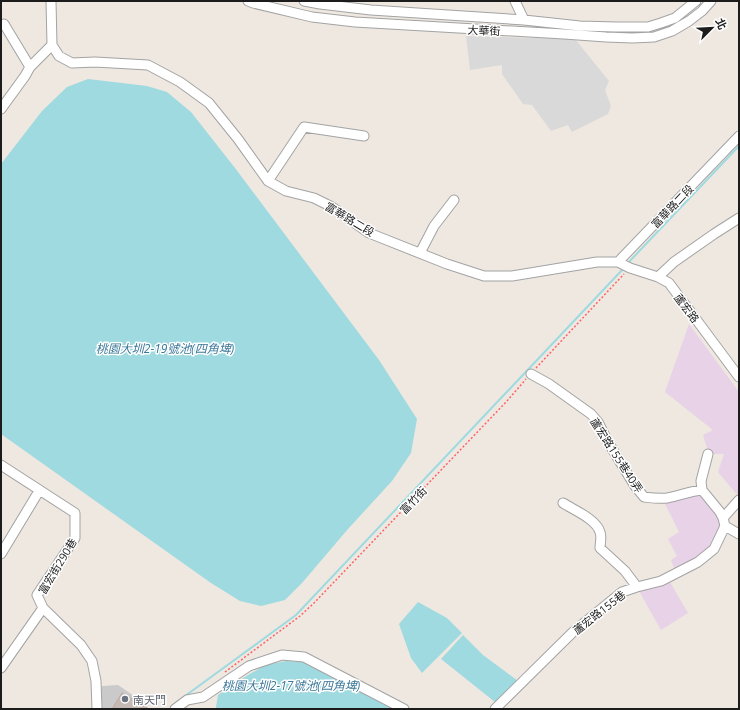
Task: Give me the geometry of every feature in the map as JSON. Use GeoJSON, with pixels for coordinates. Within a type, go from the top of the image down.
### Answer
{"type":"FeatureCollection","features":[{"type":"Feature","properties":{"kind":"street"},"geometry":{"type":"LineString","coordinates":[[1,108],[30,67],[52,45],[51,1]]}},
{"type":"Feature","properties":{"kind":"street","name":"大華街"},"geometry":{"type":"LineString","coordinates":[[248,1],[307,16],[355,22],[606,38],[654,36],[672,31],[689,21],[702,11],[711,1]]}},
{"type":"Feature","properties":{"kind":"street"},"geometry":{"type":"LineString","coordinates":[[306,1],[307,16]]}},
{"type":"Feature","properties":{"kind":"street","name":"大華街"},"geometry":{"type":"LineString","coordinates":[[306,1],[371,10],[524,20],[580,26],[648,27],[675,18],[696,1]]}},
{"type":"Feature","properties":{"kind":"street"},"geometry":{"type":"LineString","coordinates":[[515,1],[524,20]]}},
{"type":"Feature","properties":{"kind":"street"},"geometry":{"type":"LineString","coordinates":[[420,26],[422,13]]}},
{"type":"Feature","properties":{"kind":"street"},"geometry":{"type":"LineString","coordinates":[[4,24],[30,67]]}},
{"type":"Feature","properties":{"kind":"street"},"geometry":{"type":"LineString","coordinates":[[560,34],[561,24]]}},
{"type":"Feature","properties":{"kind":"street","name":"富華路二段"},"geometry":{"type":"LineString","coordinates":[[52,45],[59,56],[72,63],[95,62],[148,65],[180,82],[209,103],[238,139],[268,181],[286,191],[314,198],[332,207],[369,233],[448,264],[484,276],[512,276],[597,262],[625,265],[739,136]]}},
{"type":"Feature","properties":{"kind":"street"},"geometry":{"type":"LineString","coordinates":[[268,181],[304,127],[364,136]]}},
{"type":"Feature","properties":{"kind":"street"},"geometry":{"type":"LineString","coordinates":[[420,253],[434,226],[454,200]]}},
{"type":"Feature","properties":{"kind":"street"},"geometry":{"type":"LineString","coordinates":[[658,277],[674,262],[739,218]]}},
{"type":"Feature","properties":{"kind":"street","name":"蘆宏路"},"geometry":{"type":"LineString","coordinates":[[625,265],[658,277],[669,283],[739,377]]}},
{"type":"Feature","properties":{"kind":"street","name":"蘆宏路155巷40弄"},"geometry":{"type":"LineString","coordinates":[[531,374],[549,384],[591,414],[598,422],[608,442],[635,486],[644,497],[654,499],[667,498],[692,491],[702,490]]}},
{"type":"Feature","properties":{"kind":"street"},"geometry":{"type":"LineString","coordinates":[[708,454],[701,482],[702,490],[720,512],[724,522],[739,534]]}},
{"type":"Feature","properties":{"kind":"street","name":"富宏街290巷"},"geometry":{"type":"LineString","coordinates":[[1,465],[75,514],[76,525],[75,538],[37,595],[43,608],[1,668]]}},
{"type":"Feature","properties":{"kind":"street"},"geometry":{"type":"LineString","coordinates":[[1,554],[39,491]]}},
{"type":"Feature","properties":{"kind":"street","name":"蘆宏路155巷"},"geometry":{"type":"LineString","coordinates":[[495,709],[573,632],[622,592],[661,582],[698,562],[714,549],[724,522],[739,500]]}},
{"type":"Feature","properties":{"kind":"street"},"geometry":{"type":"LineString","coordinates":[[563,503],[594,522],[600,532],[600,548],[625,571],[637,587]]}},
{"type":"Feature","properties":{"kind":"street"},"geometry":{"type":"LineString","coordinates":[[43,608],[81,645],[92,661],[96,681],[97,709]]}},
{"type":"Feature","properties":{"kind":"street"},"geometry":{"type":"LineString","coordinates":[[174,709],[187,700],[204,697],[248,666],[282,655],[304,657],[404,709]]}},
{"type":"Feature","properties":{"kind":"path","name":"富竹街"},"geometry":{"type":"LineString","coordinates":[[221,674],[314,604],[531,374],[625,265]]}},
{"type":"Feature","properties":{"kind":"shaded area"},"geometry":{"type":"Polygon","coordinates":[[[466,36],[575,39],[609,81],[605,90],[611,106],[608,114],[572,132],[568,125],[551,131],[532,105],[523,104],[502,74],[502,65],[470,70],[466,36]]]}},
{"type":"Feature","properties":{"kind":"shaded area"},"geometry":{"type":"Polygon","coordinates":[[[689,324],[739,392],[739,497],[718,472],[724,454],[709,454],[703,435],[713,430],[665,392],[689,324]]]}},
{"type":"Feature","properties":{"kind":"shaded area"},"geometry":{"type":"Polygon","coordinates":[[[691,495],[699,495],[717,511],[722,519],[721,531],[706,553],[675,570],[671,560],[677,556],[668,539],[679,532],[664,502],[691,495]]]}},
{"type":"Feature","properties":{"kind":"shaded area"},"geometry":{"type":"Polygon","coordinates":[[[670,582],[688,613],[661,630],[639,591],[655,588],[670,582]]]}},
{"type":"Feature","properties":{"kind":"shaded area"},"geometry":{"type":"Polygon","coordinates":[[[118,685],[140,700],[146,709],[99,709],[102,686],[118,685]]]}},
{"type":"Feature","properties":{"kind":"water","name":"桃園大圳2-19號池(四角埤)"},"geometry":{"type":"Polygon","coordinates":[[[88,79],[147,86],[167,92],[191,112],[235,168],[379,360],[417,419],[411,453],[392,481],[348,529],[302,583],[285,600],[261,606],[240,601],[211,583],[1,434],[1,164],[42,111],[67,87],[88,79]]]}},
{"type":"Feature","properties":{"kind":"water"},"geometry":{"type":"Polygon","coordinates":[[[418,602],[447,618],[462,633],[422,673],[411,658],[399,624],[418,602]]]}},
{"type":"Feature","properties":{"kind":"water"},"geometry":{"type":"Polygon","coordinates":[[[463,635],[483,655],[518,681],[495,702],[441,659],[463,635]]]}},
{"type":"Feature","properties":{"kind":"water","name":"桃園大圳2-17號池(四角埤)"},"geometry":{"type":"Polygon","coordinates":[[[286,661],[306,662],[392,709],[216,709],[218,695],[266,665],[286,661]]]}},
{"type":"Feature","properties":{"kind":"building","name":"南天門"},"geometry":{"type":"Polygon","coordinates":[[[122,693],[149,709],[112,709],[122,693]]]}},
{"type":"Feature","properties":{"kind":"waterway"},"geometry":{"type":"LineString","coordinates":[[627,264],[739,146]]}},
{"type":"Feature","properties":{"kind":"waterway"},"geometry":{"type":"LineString","coordinates":[[185,696],[296,615],[623,269]]}},
{"type":"Feature","properties":{"kind":"place","name":"南天門"},"geometry":{"type":"Point","coordinates":[125,699]}}]}
